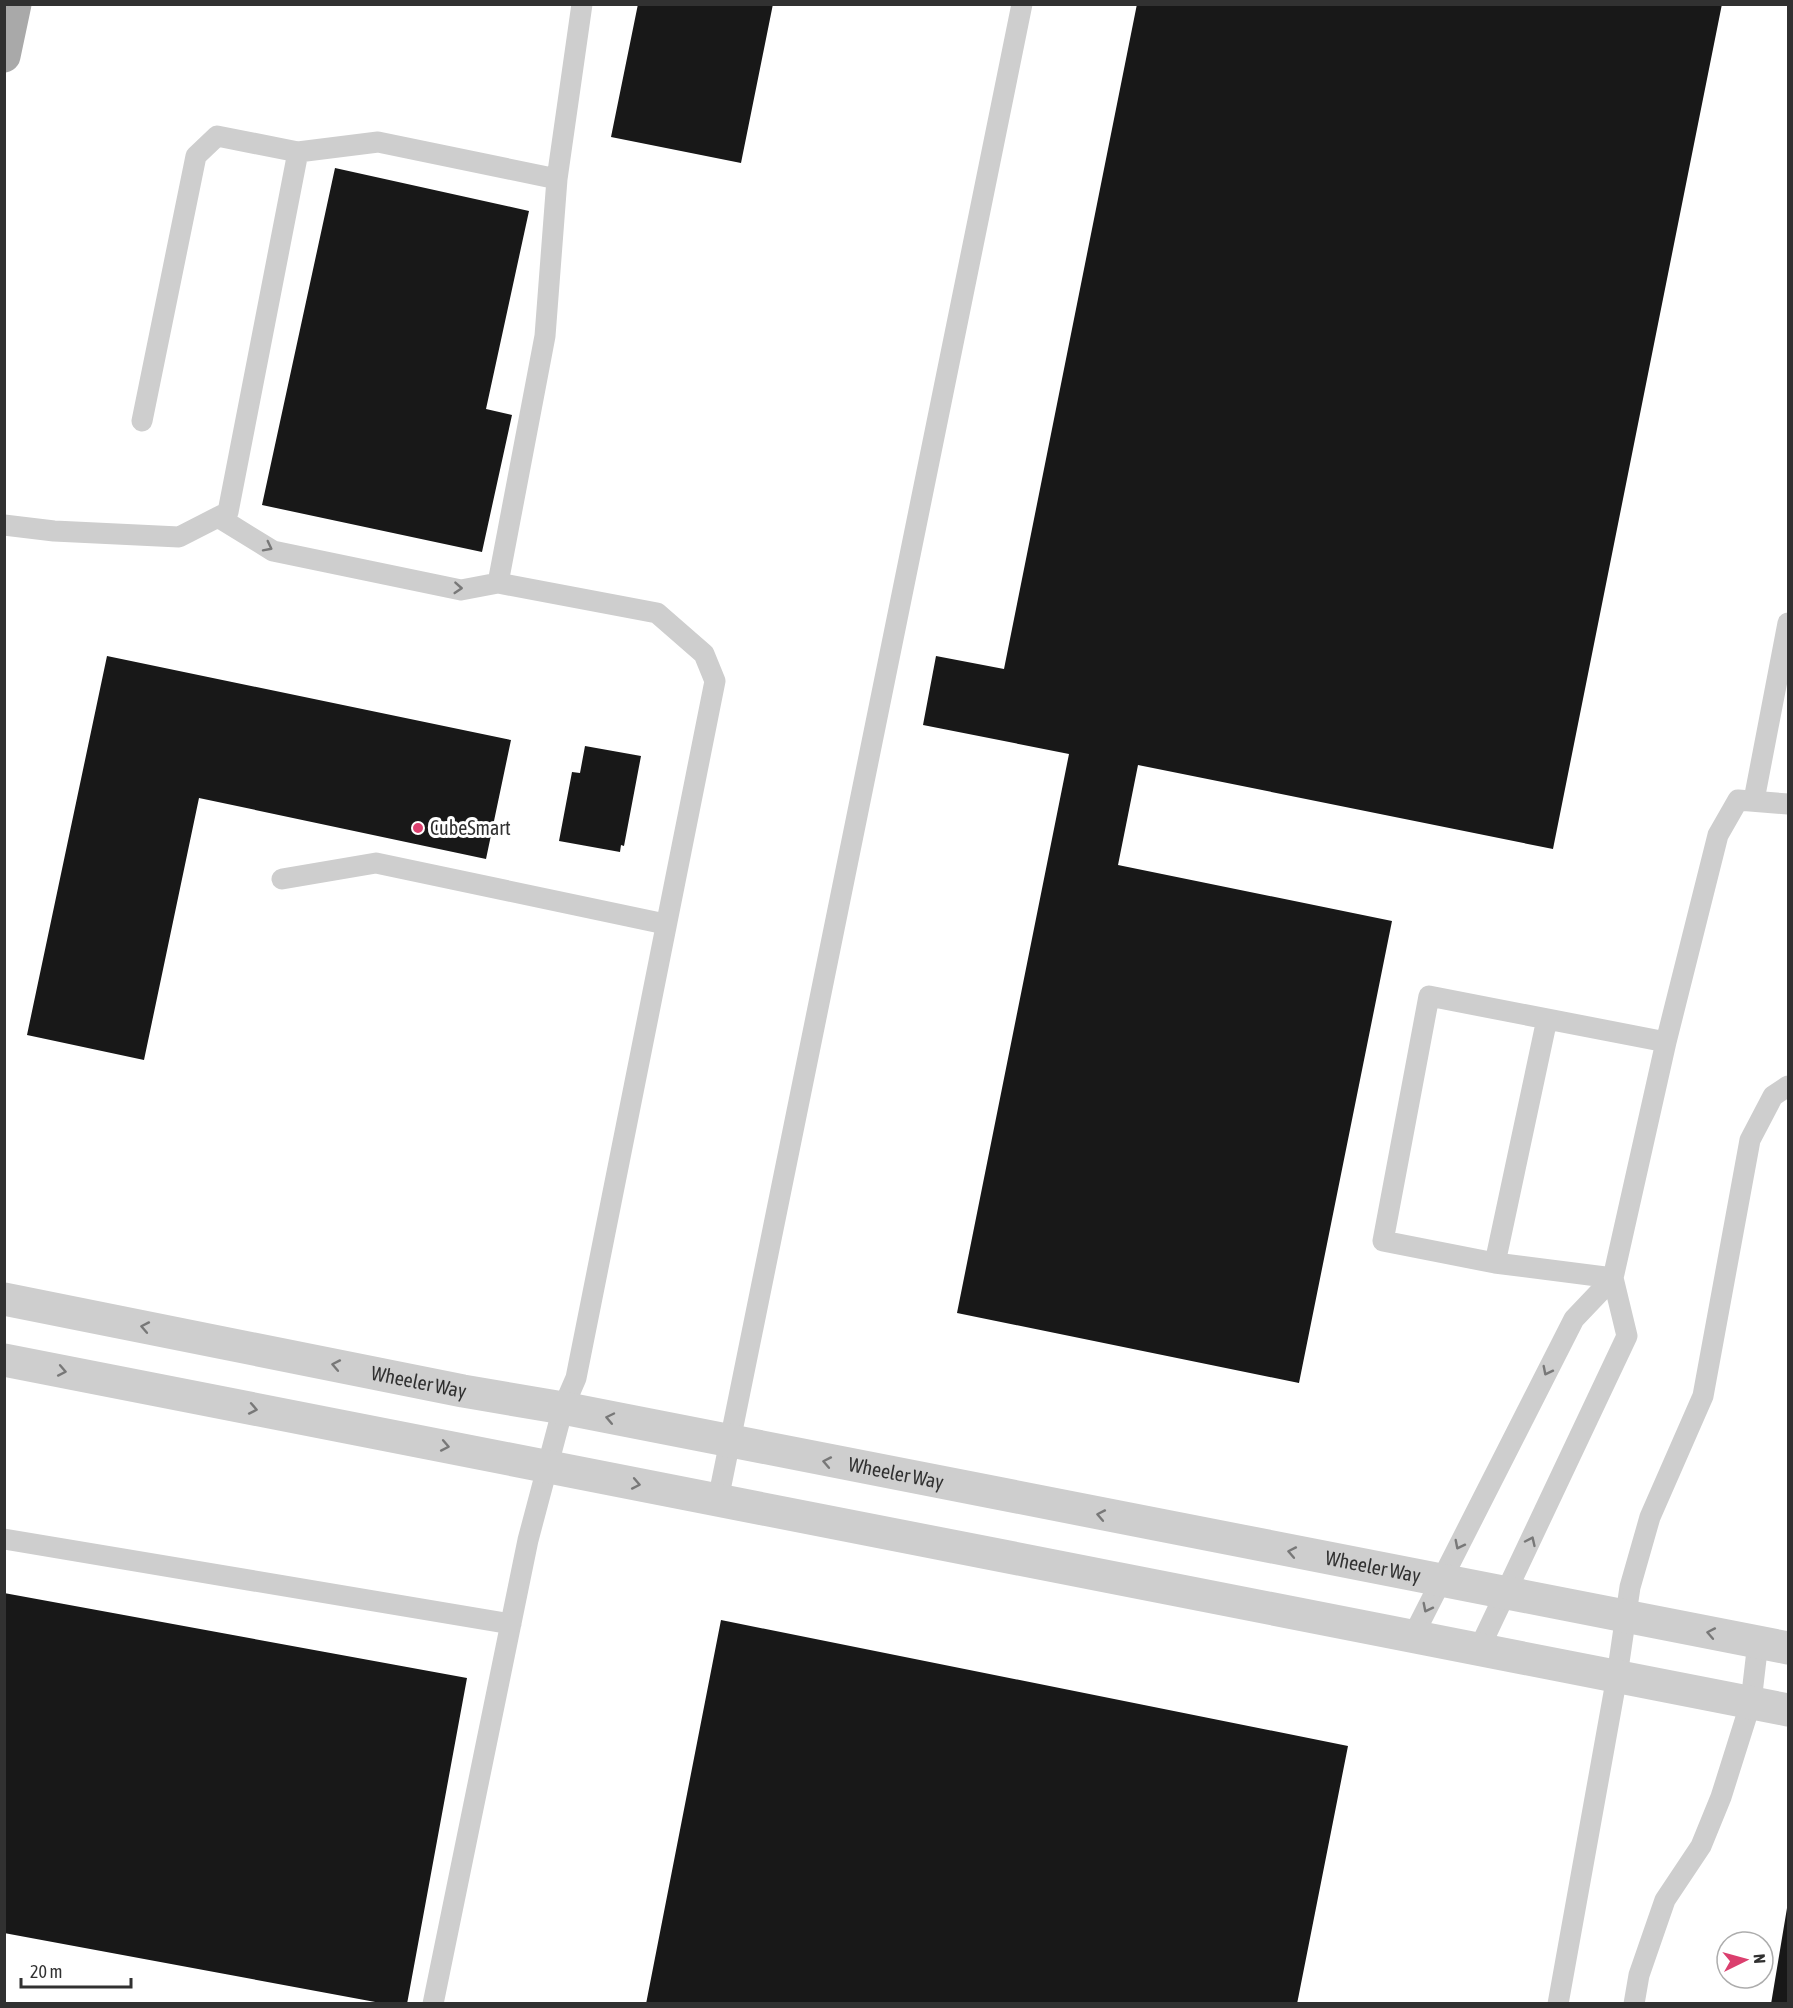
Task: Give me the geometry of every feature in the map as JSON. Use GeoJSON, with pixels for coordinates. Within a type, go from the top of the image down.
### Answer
{"type":"FeatureCollection","features":[{"type":"Feature","properties":{"kind":"street","name":"Wheeler Way"},"geometry":{"type":"LineString","coordinates":[[4,1299],[463,1391],[562,1408],[729,1443],[1773,1645]]}},
{"type":"Feature","properties":{"kind":"street"},"geometry":{"type":"LineString","coordinates":[[4,1360],[1788,1710]]}},
{"type":"Feature","properties":{"kind":"lane"},"geometry":{"type":"LineString","coordinates":[[498,583],[545,336],[557,179],[582,4]]}},
{"type":"Feature","properties":{"kind":"lane"},"geometry":{"type":"LineString","coordinates":[[718,1500],[1022,4]]}},
{"type":"Feature","properties":{"kind":"lane"},"geometry":{"type":"LineString","coordinates":[[142,421],[196,156],[217,136],[298,152],[378,142],[557,179]]}},
{"type":"Feature","properties":{"kind":"lane"},"geometry":{"type":"LineString","coordinates":[[4,525],[54,531],[179,537],[228,512],[298,152]]}},
{"type":"Feature","properties":{"kind":"lane"},"geometry":{"type":"LineString","coordinates":[[218,517],[273,551],[461,590],[498,583],[657,613],[704,654],[715,681],[576,1378],[562,1408],[546,1467],[511,1624],[433,2004]]}},
{"type":"Feature","properties":{"kind":"lane"},"geometry":{"type":"LineString","coordinates":[[1754,800],[1788,623]]}},
{"type":"Feature","properties":{"kind":"lane"},"geometry":{"type":"LineString","coordinates":[[1479,1649],[1507,1594],[1627,1336],[1613,1278],[1666,1042],[1718,835],[1738,800],[1788,804]]}},
{"type":"Feature","properties":{"kind":"lane"},"geometry":{"type":"LineString","coordinates":[[282,879],[376,863],[665,924]]}},
{"type":"Feature","properties":{"kind":"lane"},"geometry":{"type":"LineString","coordinates":[[1613,1278],[1495,1263],[1383,1241],[1429,996],[1666,1042]]}},
{"type":"Feature","properties":{"kind":"lane"},"geometry":{"type":"LineString","coordinates":[[1495,1263],[1547,1019]]}},
{"type":"Feature","properties":{"kind":"lane"},"geometry":{"type":"LineString","coordinates":[[1558,2004],[1617,1676],[1630,1587],[1650,1517],[1703,1396],[1750,1140],[1773,1096],[1788,1086]]}},
{"type":"Feature","properties":{"kind":"lane"},"geometry":{"type":"LineString","coordinates":[[1413,1636],[1574,1319],[1613,1278]]}},
{"type":"Feature","properties":{"kind":"lane"},"geometry":{"type":"LineString","coordinates":[[4,1539],[511,1624]]}},
{"type":"Feature","properties":{"kind":"lane"},"geometry":{"type":"LineString","coordinates":[[1634,2004],[1639,1975],[1665,1900],[1701,1846],[1721,1797],[1750,1702],[1773,1645]]}},
{"type":"Feature","properties":{"kind":"building"},"geometry":{"type":"Polygon","coordinates":[[[638,4],[773,4],[741,163],[611,137],[638,4]]]}},
{"type":"Feature","properties":{"kind":"building"},"geometry":{"type":"Polygon","coordinates":[[[1137,4],[1722,4],[1553,849],[1138,765],[1118,865],[1392,921],[1299,1383],[957,1313],[1069,754],[923,725],[936,656],[1004,669],[1137,4]]]}},
{"type":"Feature","properties":{"kind":"building"},"geometry":{"type":"Polygon","coordinates":[[[335,168],[529,211],[486,409],[512,415],[482,552],[262,505],[335,168]]]}},
{"type":"Feature","properties":{"kind":"building","name":"CubeSmart"},"geometry":{"type":"Polygon","coordinates":[[[107,656],[511,740],[486,859],[199,798],[144,1060],[27,1035],[107,656]]]}},
{"type":"Feature","properties":{"kind":"building"},"geometry":{"type":"Polygon","coordinates":[[[585,746],[641,756],[624,846],[621,845],[620,852],[559,841],[572,772],[580,773],[585,746]]]}},
{"type":"Feature","properties":{"kind":"building"},"geometry":{"type":"Polygon","coordinates":[[[4,1593],[467,1678],[407,2004],[386,2004],[4,1933],[4,1593]]]}},
{"type":"Feature","properties":{"kind":"building"},"geometry":{"type":"Polygon","coordinates":[[[721,1620],[1348,1746],[1297,2004],[646,2004],[721,1620]]]}},
{"type":"Feature","properties":{"kind":"building"},"geometry":{"type":"Polygon","coordinates":[[[1787,1908],[1788,2004],[1771,2004],[1787,1908]]]}},
{"type":"Feature","properties":{"kind":"place","name":"CubeSmart"},"geometry":{"type":"Point","coordinates":[418,828]}}]}
